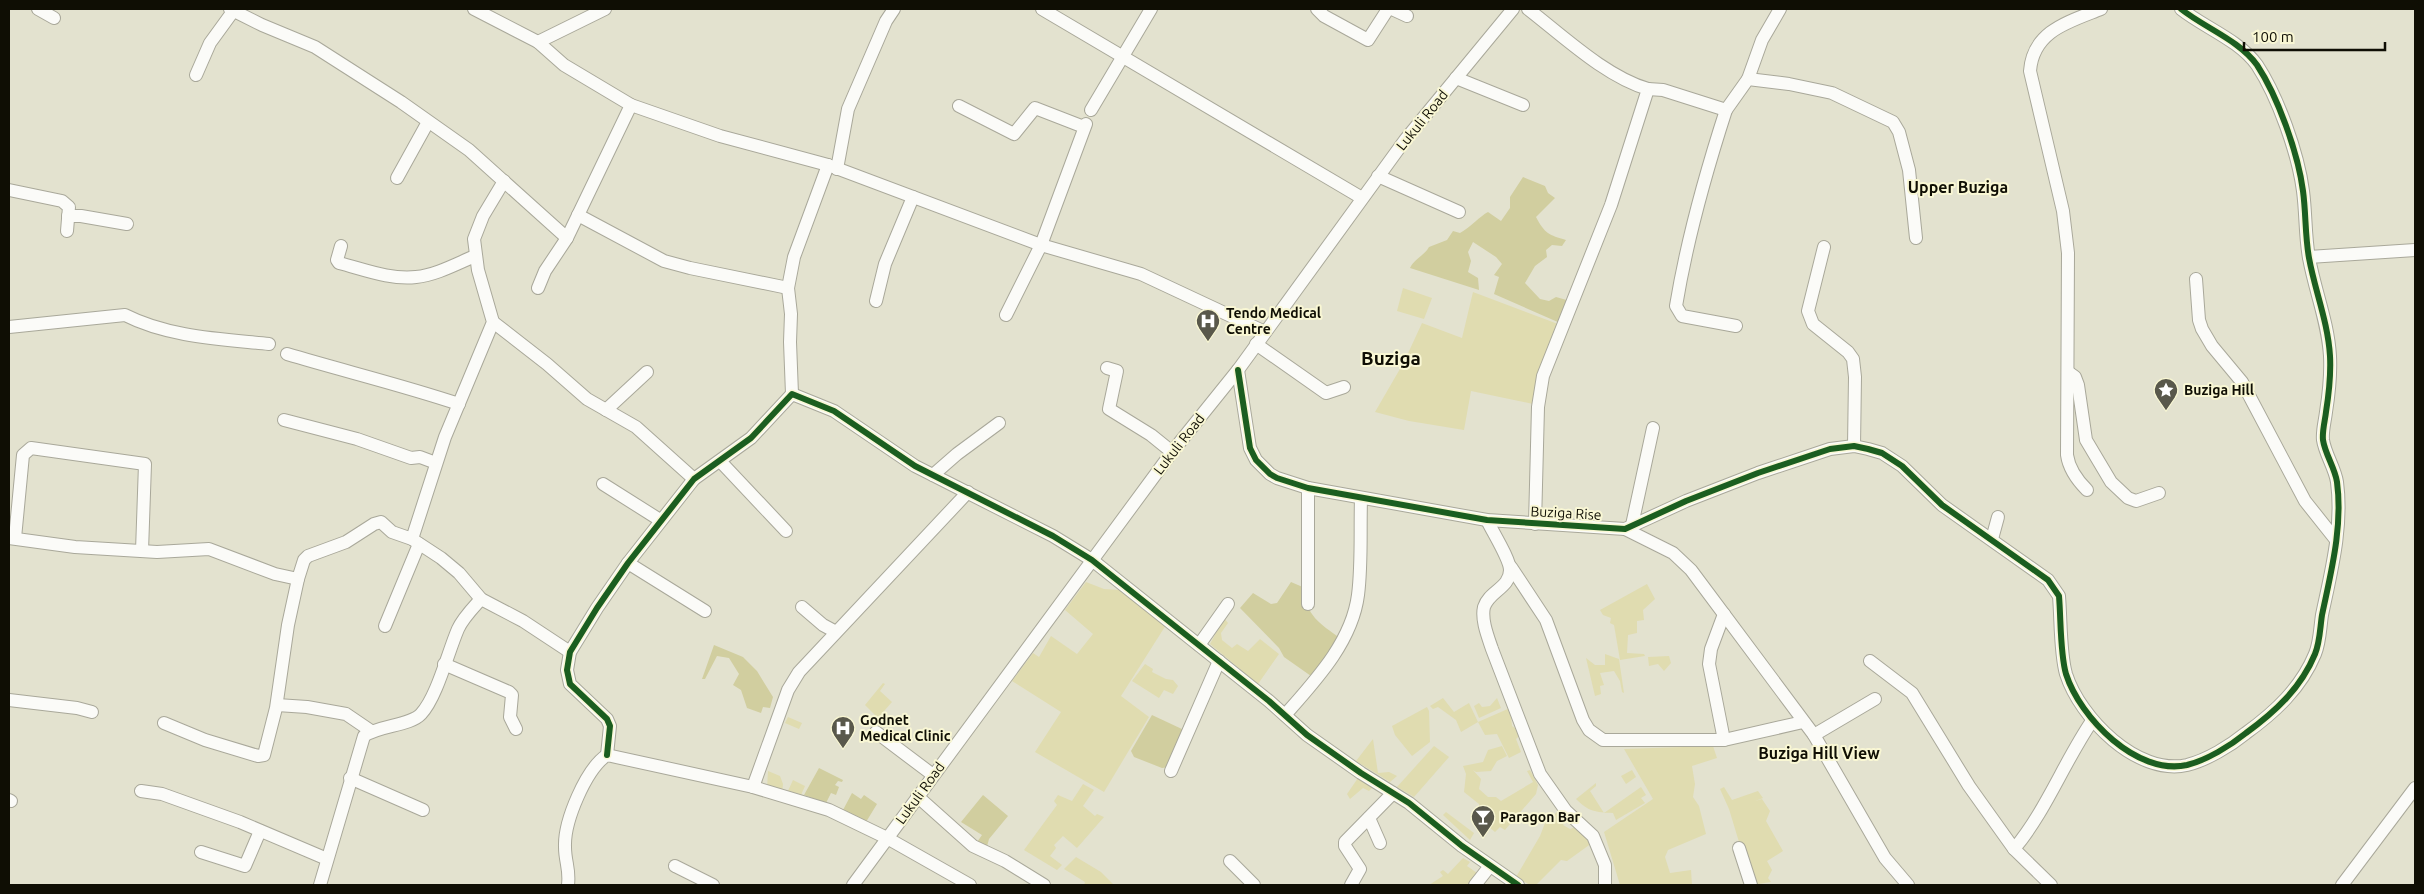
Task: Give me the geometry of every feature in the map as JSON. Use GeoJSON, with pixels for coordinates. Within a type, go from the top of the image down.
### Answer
{"type":"FeatureCollection","features":[{"type":"Feature","properties":{"kind":"street"},"geometry":{"type":"LineString","coordinates":[[38,9],[54,18]]}},
{"type":"Feature","properties":{"kind":"street"},"geometry":{"type":"LineString","coordinates":[[474,9],[538,42],[564,65],[631,105],[720,136],[832,167],[1041,245],[1141,274],[1265,332]]}},
{"type":"Feature","properties":{"kind":"street"},"geometry":{"type":"LineString","coordinates":[[538,42],[605,9]]}},
{"type":"Feature","properties":{"kind":"street"},"geometry":{"type":"LineString","coordinates":[[568,885],[570,871],[564,848],[570,821],[588,776],[596,764],[607,755],[610,726],[607,719],[570,684],[567,670],[570,652],[596,608],[628,563],[694,479],[751,438],[792,394],[791,314],[788,288],[794,257],[832,167],[848,110],[886,21],[894,9]]}},
{"type":"Feature","properties":{"kind":"street"},"geometry":{"type":"LineString","coordinates":[[1042,9],[1362,198]]}},
{"type":"Feature","properties":{"kind":"street"},"geometry":{"type":"LineString","coordinates":[[1091,110],[1151,9]]}},
{"type":"Feature","properties":{"kind":"street"},"geometry":{"type":"LineString","coordinates":[[1317,9],[1324,16],[1368,40],[1388,9]]}},
{"type":"Feature","properties":{"kind":"street"},"geometry":{"type":"LineString","coordinates":[[1392,9],[1407,16]]}},
{"type":"Feature","properties":{"kind":"street","name":"Lukuli Road"},"geometry":{"type":"LineString","coordinates":[[853,885],[1172,452],[1238,370],[1378,176],[1513,9]]}},
{"type":"Feature","properties":{"kind":"street"},"geometry":{"type":"LineString","coordinates":[[1528,9],[1615,74],[1637,86],[1663,90],[1726,110]]}},
{"type":"Feature","properties":{"kind":"street"},"geometry":{"type":"LineString","coordinates":[[1736,326],[1682,316],[1676,306],[1686,252],[1708,164],[1726,110],[1748,79],[1762,40],[1780,9]]}},
{"type":"Feature","properties":{"kind":"street"},"geometry":{"type":"LineString","coordinates":[[2087,490],[2078,482],[2068,462],[2066,393],[2068,372],[2068,253],[2064,223],[2031,82],[2031,58],[2037,45],[2046,35],[2077,18],[2101,9]]}},
{"type":"Feature","properties":{"kind":"street"},"geometry":{"type":"LineString","coordinates":[[2014,849],[2032,826],[2072,750],[2092,721],[2126,750],[2146,760],[2166,766],[2187,765],[2236,741],[2272,714],[2292,692],[2316,653],[2335,556],[2338,514],[2337,481],[2323,438],[2330,383],[2330,356],[2326,324],[2309,257],[2303,188],[2288,134],[2269,86],[2254,61],[2242,48],[2199,23],[2181,9]]}},
{"type":"Feature","properties":{"kind":"street"},"geometry":{"type":"LineString","coordinates":[[196,75],[210,43],[232,10],[315,47],[401,102],[469,150],[567,238]]}},
{"type":"Feature","properties":{"kind":"street"},"geometry":{"type":"LineString","coordinates":[[1456,78],[1523,105]]}},
{"type":"Feature","properties":{"kind":"street"},"geometry":{"type":"LineString","coordinates":[[1748,79],[1789,84],[1832,93],[1893,122],[1899,132],[1909,170],[1916,238]]}},
{"type":"Feature","properties":{"kind":"street"},"geometry":{"type":"LineString","coordinates":[[1535,524],[1538,407],[1544,376],[1611,205],[1648,89]]}},
{"type":"Feature","properties":{"kind":"street"},"geometry":{"type":"LineString","coordinates":[[538,288],[545,271],[567,238],[631,105]]}},
{"type":"Feature","properties":{"kind":"street"},"geometry":{"type":"LineString","coordinates":[[959,106],[1014,134],[1035,108],[1085,126],[1041,245],[1006,315]]}},
{"type":"Feature","properties":{"kind":"street"},"geometry":{"type":"LineString","coordinates":[[397,178],[428,122]]}},
{"type":"Feature","properties":{"kind":"street"},"geometry":{"type":"LineString","coordinates":[[1378,176],[1459,212]]}},
{"type":"Feature","properties":{"kind":"street"},"geometry":{"type":"LineString","coordinates":[[504,181],[483,216],[474,239],[475,256],[494,322],[587,399],[636,428],[694,479]]}},
{"type":"Feature","properties":{"kind":"street"},"geometry":{"type":"LineString","coordinates":[[9,190],[62,201],[69,207],[66,231]]}},
{"type":"Feature","properties":{"kind":"street"},"geometry":{"type":"LineString","coordinates":[[876,301],[885,264],[913,197]]}},
{"type":"Feature","properties":{"kind":"street"},"geometry":{"type":"LineString","coordinates":[[578,215],[664,261],[788,288]]}},
{"type":"Feature","properties":{"kind":"street"},"geometry":{"type":"LineString","coordinates":[[68,216],[81,216],[127,224]]}},
{"type":"Feature","properties":{"kind":"street"},"geometry":{"type":"LineString","coordinates":[[340,246],[339,262],[394,276],[416,277],[431,274],[475,256]]}},
{"type":"Feature","properties":{"kind":"street"},"geometry":{"type":"LineString","coordinates":[[1824,247],[1808,311],[1813,324],[1848,352],[1853,359],[1855,377],[1854,446]]}},
{"type":"Feature","properties":{"kind":"street"},"geometry":{"type":"LineString","coordinates":[[2309,257],[2415,250]]}},
{"type":"Feature","properties":{"kind":"street"},"geometry":{"type":"LineString","coordinates":[[2196,279],[2199,320],[2202,329],[2212,346],[2242,382],[2305,501],[2336,540]]}},
{"type":"Feature","properties":{"kind":"street"},"geometry":{"type":"LineString","coordinates":[[9,327],[125,315],[139,322],[199,337],[269,344]]}},
{"type":"Feature","properties":{"kind":"street"},"geometry":{"type":"LineString","coordinates":[[385,626],[416,542],[436,463],[494,322]]}},
{"type":"Feature","properties":{"kind":"street"},"geometry":{"type":"LineString","coordinates":[[1256,344],[1326,393],[1344,387]]}},
{"type":"Feature","properties":{"kind":"street"},"geometry":{"type":"LineString","coordinates":[[287,354],[335,369],[400,385],[459,404]]}},
{"type":"Feature","properties":{"kind":"street"},"geometry":{"type":"LineString","coordinates":[[1107,368],[1117,371],[1109,409],[1145,431],[1172,452]]}},
{"type":"Feature","properties":{"kind":"street","name":"Buziga Rise"},"geometry":{"type":"LineString","coordinates":[[1238,370],[1250,448],[1256,460],[1277,478],[1308,488],[1361,499],[1486,520],[1535,524],[1629,527],[1758,473],[1830,449],[1854,446],[1882,453],[1902,466],[1942,505],[2048,580],[2059,596],[2065,671],[2092,721]]}},
{"type":"Feature","properties":{"kind":"street"},"geometry":{"type":"LineString","coordinates":[[606,410],[647,372]]}},
{"type":"Feature","properties":{"kind":"street"},"geometry":{"type":"LineString","coordinates":[[2068,372],[2075,377],[2078,385],[2086,440],[2112,482],[2128,498],[2136,501],[2159,493]]}},
{"type":"Feature","properties":{"kind":"street"},"geometry":{"type":"LineString","coordinates":[[792,394],[834,411],[915,466],[1053,536],[1092,560],[1330,751],[1410,803],[1462,846],[1518,885]]}},
{"type":"Feature","properties":{"kind":"street"},"geometry":{"type":"LineString","coordinates":[[284,420],[357,439],[411,458],[420,457],[436,463]]}},
{"type":"Feature","properties":{"kind":"street"},"geometry":{"type":"LineString","coordinates":[[933,475],[957,454],[999,424]]}},
{"type":"Feature","properties":{"kind":"street"},"geometry":{"type":"LineString","coordinates":[[1653,428],[1629,527],[1673,553],[1691,570],[1814,735],[1885,858],[1908,885]]}},
{"type":"Feature","properties":{"kind":"street"},"geometry":{"type":"LineString","coordinates":[[142,551],[145,464],[31,448],[23,454],[12,538],[75,547],[142,551],[182,552],[209,548],[275,574],[298,579]]}},
{"type":"Feature","properties":{"kind":"street"},"geometry":{"type":"LineString","coordinates":[[720,461],[786,531]]}},
{"type":"Feature","properties":{"kind":"street"},"geometry":{"type":"LineString","coordinates":[[603,484],[660,520]]}},
{"type":"Feature","properties":{"kind":"street"},"geometry":{"type":"LineString","coordinates":[[1308,488],[1308,604]]}},
{"type":"Feature","properties":{"kind":"street"},"geometry":{"type":"LineString","coordinates":[[753,786],[788,690],[799,672],[968,492]]}},
{"type":"Feature","properties":{"kind":"street"},"geometry":{"type":"LineString","coordinates":[[1285,715],[1333,655],[1350,625],[1358,595],[1361,499]]}},
{"type":"Feature","properties":{"kind":"street"},"geometry":{"type":"LineString","coordinates":[[1992,539],[1998,516]]}},
{"type":"Feature","properties":{"kind":"street"},"geometry":{"type":"LineString","coordinates":[[1486,520],[1511,567],[1546,620],[1583,720],[1595,736],[1603,740],[1625,742],[1724,740],[1803,722]]}},
{"type":"Feature","properties":{"kind":"street"},"geometry":{"type":"LineString","coordinates":[[164,723],[205,740],[261,756],[265,753],[276,705],[288,625],[304,560],[308,556],[346,542],[378,522],[381,522],[392,532],[416,542],[459,573],[481,599],[522,621],[570,652]]}},
{"type":"Feature","properties":{"kind":"street"},"geometry":{"type":"LineString","coordinates":[[628,563],[705,612]]}},
{"type":"Feature","properties":{"kind":"street"},"geometry":{"type":"LineString","coordinates":[[1511,567],[1509,578],[1488,599],[1484,607],[1486,628],[1540,774],[1566,811],[1593,836],[1604,864],[1606,885]]}},
{"type":"Feature","properties":{"kind":"street"},"geometry":{"type":"LineString","coordinates":[[320,885],[350,778],[364,736],[371,731],[420,716],[431,698],[458,627],[481,599]]}},
{"type":"Feature","properties":{"kind":"street"},"geometry":{"type":"LineString","coordinates":[[1199,645],[1228,604]]}},
{"type":"Feature","properties":{"kind":"street"},"geometry":{"type":"LineString","coordinates":[[802,607],[823,625],[836,632]]}},
{"type":"Feature","properties":{"kind":"street"},"geometry":{"type":"LineString","coordinates":[[1724,614],[1711,649],[1709,664],[1724,740]]}},
{"type":"Feature","properties":{"kind":"street"},"geometry":{"type":"LineString","coordinates":[[1870,660],[1912,693],[1969,786],[2014,849],[2051,885]]}},
{"type":"Feature","properties":{"kind":"street"},"geometry":{"type":"LineString","coordinates":[[1171,771],[1219,661]]}},
{"type":"Feature","properties":{"kind":"street"},"geometry":{"type":"LineString","coordinates":[[444,664],[509,692],[512,695],[510,718],[516,729]]}},
{"type":"Feature","properties":{"kind":"street"},"geometry":{"type":"LineString","coordinates":[[9,700],[77,708],[92,712]]}},
{"type":"Feature","properties":{"kind":"street"},"geometry":{"type":"LineString","coordinates":[[1814,735],[1875,700]]}},
{"type":"Feature","properties":{"kind":"street"},"geometry":{"type":"LineString","coordinates":[[276,705],[346,714],[371,731]]}},
{"type":"Feature","properties":{"kind":"street"},"geometry":{"type":"LineString","coordinates":[[876,732],[933,775]]}},
{"type":"Feature","properties":{"kind":"street"},"geometry":{"type":"LineString","coordinates":[[607,755],[753,786],[829,810],[887,838],[970,885]]}},
{"type":"Feature","properties":{"kind":"street"},"geometry":{"type":"LineString","coordinates":[[350,778],[423,810]]}},
{"type":"Feature","properties":{"kind":"street"},"geometry":{"type":"LineString","coordinates":[[2342,885],[2415,788]]}},
{"type":"Feature","properties":{"kind":"street"},"geometry":{"type":"LineString","coordinates":[[141,791],[162,794],[327,859]]}},
{"type":"Feature","properties":{"kind":"street"},"geometry":{"type":"LineString","coordinates":[[1351,885],[1360,869],[1345,846],[1345,842],[1394,793]]}},
{"type":"Feature","properties":{"kind":"street"},"geometry":{"type":"LineString","coordinates":[[917,796],[973,846],[1005,861],[1044,885]]}},
{"type":"Feature","properties":{"kind":"street"},"geometry":{"type":"LineString","coordinates":[[1369,818],[1380,843]]}},
{"type":"Feature","properties":{"kind":"street"},"geometry":{"type":"LineString","coordinates":[[201,852],[245,866],[260,831]]}},
{"type":"Feature","properties":{"kind":"street"},"geometry":{"type":"LineString","coordinates":[[1739,848],[1751,885]]}},
{"type":"Feature","properties":{"kind":"street"},"geometry":{"type":"LineString","coordinates":[[1230,862],[1254,885]]}},
{"type":"Feature","properties":{"kind":"street"},"geometry":{"type":"LineString","coordinates":[[675,866],[714,885]]}},
{"type":"Feature","properties":{"kind":"street"},"geometry":{"type":"LineString","coordinates":[[1476,885],[1490,866]]}},
{"type":"Feature","properties":{"kind":"shaded area"},"geometry":{"type":"Polygon","coordinates":[[[1523,177],[1545,186],[1548,193],[1555,198],[1536,217],[1548,233],[1566,240],[1562,246],[1552,245],[1546,250],[1547,257],[1535,266],[1525,283],[1540,299],[1549,301],[1556,297],[1570,301],[1560,323],[1494,294],[1499,277],[1494,275],[1502,264],[1496,257],[1473,242],[1468,252],[1471,261],[1468,272],[1478,278],[1479,290],[1410,268],[1429,247],[1447,240],[1453,231],[1460,233],[1488,212],[1501,221],[1510,208],[1510,197],[1523,177]]]}},
{"type":"Feature","properties":{"kind":"shaded area"},"geometry":{"type":"Polygon","coordinates":[[[1403,288],[1432,298],[1424,319],[1397,311],[1403,288]]]}},
{"type":"Feature","properties":{"kind":"shaded area"},"geometry":{"type":"Polygon","coordinates":[[[1473,292],[1558,324],[1533,404],[1471,391],[1464,430],[1409,421],[1375,412],[1404,362],[1422,323],[1462,338],[1473,292]]]}},
{"type":"Feature","properties":{"kind":"shaded area"},"geometry":{"type":"Polygon","coordinates":[[[1086,582],[1104,589],[1120,590],[1166,625],[1121,696],[1149,717],[1104,792],[1035,752],[1061,712],[1012,681],[1033,653],[1039,657],[1051,636],[1077,654],[1093,634],[1065,610],[1086,582]]]}},
{"type":"Feature","properties":{"kind":"shaded area"},"geometry":{"type":"Polygon","coordinates":[[[1291,582],[1305,588],[1305,597],[1310,612],[1320,623],[1340,638],[1311,676],[1284,657],[1279,648],[1240,608],[1253,593],[1271,604],[1277,603],[1291,582]]]}},
{"type":"Feature","properties":{"kind":"shaded area"},"geometry":{"type":"Polygon","coordinates":[[[1647,584],[1655,599],[1643,610],[1644,620],[1637,621],[1637,633],[1628,635],[1627,653],[1644,654],[1645,656],[1620,660],[1614,625],[1610,623],[1611,618],[1603,615],[1600,610],[1647,584]]]}},
{"type":"Feature","properties":{"kind":"shaded area"},"geometry":{"type":"Polygon","coordinates":[[[1224,618],[1228,623],[1221,633],[1222,640],[1232,648],[1237,644],[1248,651],[1260,639],[1279,654],[1258,684],[1210,644],[1224,618]]]}},
{"type":"Feature","properties":{"kind":"shaded area"},"geometry":{"type":"Polygon","coordinates":[[[714,645],[743,657],[757,671],[773,697],[770,708],[763,707],[761,713],[747,708],[741,690],[733,685],[739,674],[729,658],[717,656],[705,679],[702,679],[714,645]]]}},
{"type":"Feature","properties":{"kind":"shaded area"},"geometry":{"type":"Polygon","coordinates":[[[1605,654],[1619,659],[1624,693],[1614,671],[1600,673],[1604,685],[1600,686],[1601,694],[1595,696],[1586,658],[1595,665],[1605,665],[1605,654]]]}},
{"type":"Feature","properties":{"kind":"shaded area"},"geometry":{"type":"Polygon","coordinates":[[[1669,656],[1671,663],[1664,671],[1658,664],[1649,666],[1648,657],[1669,656]]]}},
{"type":"Feature","properties":{"kind":"shaded area"},"geometry":{"type":"Polygon","coordinates":[[[1145,664],[1153,669],[1152,672],[1166,679],[1173,680],[1178,686],[1173,694],[1164,690],[1159,698],[1132,681],[1145,664]]]}},
{"type":"Feature","properties":{"kind":"shaded area"},"geometry":{"type":"Polygon","coordinates":[[[883,683],[885,684],[880,691],[892,702],[878,718],[865,705],[883,683]]]}},
{"type":"Feature","properties":{"kind":"shaded area"},"geometry":{"type":"Polygon","coordinates":[[[1443,698],[1454,712],[1469,703],[1478,722],[1461,732],[1456,720],[1438,707],[1433,709],[1430,706],[1443,698]]]}},
{"type":"Feature","properties":{"kind":"shaded area"},"geometry":{"type":"Polygon","coordinates":[[[1497,698],[1501,708],[1479,718],[1474,706],[1479,703],[1482,707],[1490,706],[1497,698]]]}},
{"type":"Feature","properties":{"kind":"shaded area"},"geometry":{"type":"Polygon","coordinates":[[[1427,707],[1429,711],[1430,742],[1412,756],[1395,735],[1392,726],[1427,707]]]}},
{"type":"Feature","properties":{"kind":"shaded area"},"geometry":{"type":"Polygon","coordinates":[[[1510,708],[1512,726],[1522,733],[1516,739],[1521,752],[1509,758],[1497,734],[1485,735],[1478,722],[1510,708]]]}},
{"type":"Feature","properties":{"kind":"shaded area"},"geometry":{"type":"Polygon","coordinates":[[[1152,715],[1184,730],[1169,767],[1162,768],[1134,757],[1131,751],[1152,715]]]}},
{"type":"Feature","properties":{"kind":"shaded area"},"geometry":{"type":"Polygon","coordinates":[[[788,717],[802,723],[799,729],[785,723],[788,717]]]}},
{"type":"Feature","properties":{"kind":"shaded area"},"geometry":{"type":"Polygon","coordinates":[[[1373,739],[1378,773],[1389,772],[1397,776],[1390,782],[1356,761],[1373,739]]]}},
{"type":"Feature","properties":{"kind":"shaded area"},"geometry":{"type":"Polygon","coordinates":[[[1434,746],[1449,757],[1414,797],[1397,787],[1434,746]]]}},
{"type":"Feature","properties":{"kind":"shaded area"},"geometry":{"type":"Polygon","coordinates":[[[1502,746],[1507,756],[1497,761],[1491,771],[1476,772],[1473,770],[1481,779],[1479,789],[1488,797],[1496,797],[1501,801],[1533,782],[1527,771],[1530,770],[1538,785],[1536,794],[1505,830],[1500,827],[1495,832],[1484,823],[1487,815],[1480,810],[1479,804],[1464,792],[1466,774],[1463,766],[1483,762],[1488,750],[1502,746]]]}},
{"type":"Feature","properties":{"kind":"shaded area"},"geometry":{"type":"Polygon","coordinates":[[[1713,746],[1717,758],[1692,766],[1695,784],[1693,797],[1699,806],[1706,834],[1668,850],[1665,857],[1670,873],[1691,870],[1692,885],[1620,885],[1604,832],[1653,799],[1624,749],[1713,746]]]}},
{"type":"Feature","properties":{"kind":"shaded area"},"geometry":{"type":"Polygon","coordinates":[[[819,768],[843,780],[842,782],[838,781],[835,785],[839,787],[836,795],[831,793],[826,803],[804,795],[819,768]]]}},
{"type":"Feature","properties":{"kind":"shaded area"},"geometry":{"type":"Polygon","coordinates":[[[1632,770],[1636,777],[1626,784],[1621,776],[1632,770]]]}},
{"type":"Feature","properties":{"kind":"shaded area"},"geometry":{"type":"Polygon","coordinates":[[[768,771],[780,776],[783,784],[782,793],[767,788],[768,771]]]}},
{"type":"Feature","properties":{"kind":"shaded area"},"geometry":{"type":"Polygon","coordinates":[[[1358,778],[1373,787],[1369,791],[1363,788],[1350,799],[1347,794],[1358,778]]]}},
{"type":"Feature","properties":{"kind":"shaded area"},"geometry":{"type":"Polygon","coordinates":[[[793,780],[805,786],[801,795],[797,793],[796,796],[787,793],[793,780]]]}},
{"type":"Feature","properties":{"kind":"shaded area"},"geometry":{"type":"Polygon","coordinates":[[[1596,783],[1596,786],[1590,791],[1604,812],[1589,809],[1576,799],[1596,783]]]}},
{"type":"Feature","properties":{"kind":"shaded area"},"geometry":{"type":"Polygon","coordinates":[[[1083,784],[1094,790],[1083,806],[1095,816],[1097,814],[1104,817],[1077,848],[1063,836],[1054,845],[1056,848],[1050,856],[1062,865],[1057,870],[1024,850],[1057,805],[1054,801],[1058,795],[1072,801],[1083,784]]]}},
{"type":"Feature","properties":{"kind":"shaded area"},"geometry":{"type":"Polygon","coordinates":[[[1641,787],[1646,795],[1641,798],[1645,803],[1616,820],[1613,813],[1605,812],[1641,787]]]}},
{"type":"Feature","properties":{"kind":"shaded area"},"geometry":{"type":"Polygon","coordinates":[[[1724,787],[1732,800],[1758,791],[1763,798],[1755,801],[1762,799],[1770,811],[1766,821],[1783,851],[1767,861],[1772,870],[1768,878],[1771,882],[1752,885],[1729,809],[1720,789],[1724,787]]]}},
{"type":"Feature","properties":{"kind":"shaded area"},"geometry":{"type":"Polygon","coordinates":[[[852,793],[861,799],[864,795],[877,804],[866,822],[843,810],[852,793]]]}},
{"type":"Feature","properties":{"kind":"shaded area"},"geometry":{"type":"Polygon","coordinates":[[[983,795],[1008,816],[989,839],[986,850],[975,845],[982,835],[961,822],[983,795]]]}},
{"type":"Feature","properties":{"kind":"shaded area"},"geometry":{"type":"Polygon","coordinates":[[[1446,812],[1474,833],[1470,840],[1443,815],[1446,812]]]}},
{"type":"Feature","properties":{"kind":"shaded area"},"geometry":{"type":"Polygon","coordinates":[[[1557,812],[1566,819],[1563,825],[1570,829],[1578,826],[1592,843],[1567,861],[1561,860],[1536,885],[1530,885],[1516,877],[1540,836],[1545,823],[1557,812]]]}},
{"type":"Feature","properties":{"kind":"shaded area"},"geometry":{"type":"Polygon","coordinates":[[[1076,857],[1101,872],[1114,885],[1084,885],[1085,882],[1064,869],[1076,857]]]}},
{"type":"Feature","properties":{"kind":"shaded area"},"geometry":{"type":"Polygon","coordinates":[[[1463,858],[1470,862],[1467,866],[1477,873],[1474,882],[1470,885],[1429,885],[1443,876],[1440,872],[1443,870],[1448,874],[1463,858]]]}},
{"type":"Feature","properties":{"kind":"cycle path"},"geometry":{"type":"LineString","coordinates":[[1238,370],[1250,448],[1256,460],[1270,474],[1308,488],[1487,520],[1625,529],[1686,501],[1758,473],[1830,449],[1854,446],[1882,453],[1902,466],[1942,505],[2048,580],[2059,596],[2066,674],[2073,691],[2097,725],[2130,753],[2149,762],[2168,766],[2195,763],[2226,748],[2267,717],[2295,688],[2309,666],[2318,645],[2332,566],[2337,533],[2338,499],[2336,477],[2323,440],[2330,377],[2329,343],[2309,258],[2303,191],[2292,143],[2265,78],[2250,56],[2231,41],[2181,9]]}},
{"type":"Feature","properties":{"kind":"cycle path"},"geometry":{"type":"LineString","coordinates":[[607,755],[610,726],[607,719],[570,684],[567,670],[570,652],[628,563],[694,479],[751,438],[792,394],[834,411],[915,466],[1053,536],[1092,560],[1269,701],[1307,735],[1361,773],[1409,803],[1462,846],[1518,885]]}},
{"type":"Feature","properties":{"kind":"place","name":"Tendo Medical Centre"},"geometry":{"type":"Point","coordinates":[1208,342]}},
{"type":"Feature","properties":{"kind":"place","name":"Buziga Hill"},"geometry":{"type":"Point","coordinates":[2166,411]}},
{"type":"Feature","properties":{"kind":"place","name":"Godnet Medical Clinic"},"geometry":{"type":"Point","coordinates":[843,749]}},
{"type":"Feature","properties":{"kind":"place","name":"Paragon Bar"},"geometry":{"type":"Point","coordinates":[1483,838]}},
{"type":"Feature","properties":{"kind":"district","name":"Upper Buziga"},"geometry":{"type":"Point","coordinates":[1958,187]}},
{"type":"Feature","properties":{"kind":"district","name":"Buziga"},"geometry":{"type":"Point","coordinates":[1391,358]}},
{"type":"Feature","properties":{"kind":"district","name":"Buziga Hill View"},"geometry":{"type":"Point","coordinates":[1819,753]}}]}
